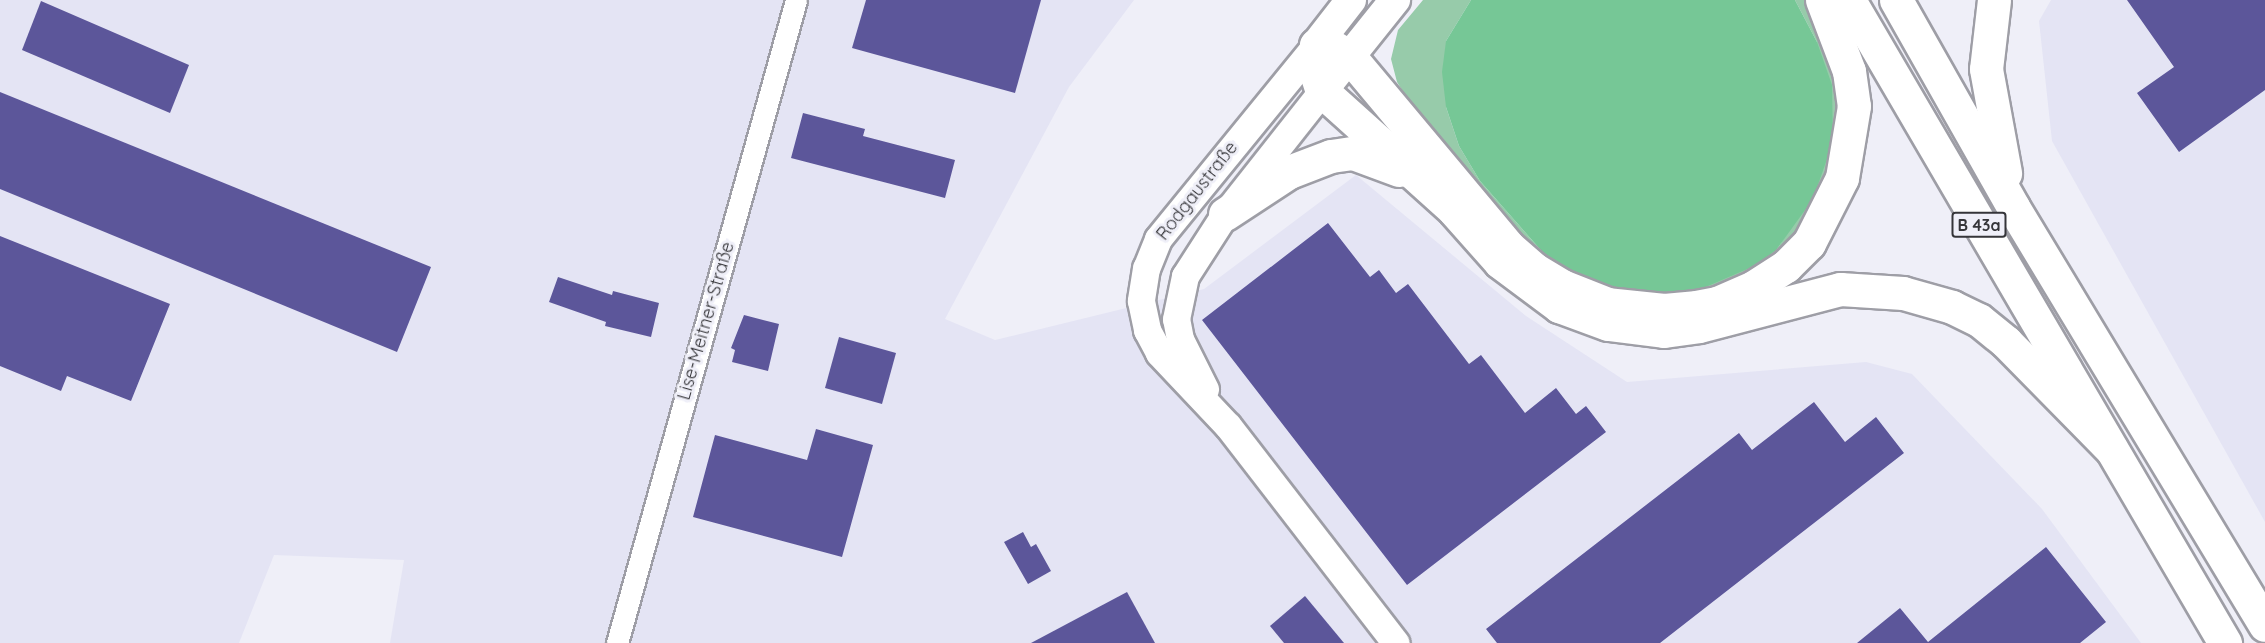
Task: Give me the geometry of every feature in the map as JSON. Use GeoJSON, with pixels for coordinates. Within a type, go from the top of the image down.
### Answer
{"type":"FeatureCollection","features":[{"type":"Feature","properties":{"kind":"highway"},"geometry":{"type":"LineString","coordinates":[[1822,0],[1849,71],[1854,106],[1842,178],[1809,243],[1786,266],[1754,287],[1717,303],[1697,307],[1664,310],[1608,304],[1562,286],[1533,270],[1508,246],[1350,57],[1328,44],[1316,45],[1313,64],[1322,91],[1427,186],[1500,262],[1559,306],[1608,324],[1664,331],[1699,326],[1817,293],[1864,288],[1903,292],[1952,307],[1979,320],[2006,342],[2111,449]]}},
{"type":"Feature","properties":{"kind":"highway","name":"B 43a"},"geometry":{"type":"LineString","coordinates":[[1849,0],[2225,643]]}},
{"type":"Feature","properties":{"kind":"highway","name":"B 43a"},"geometry":{"type":"LineString","coordinates":[[1896,0],[2013,207],[2265,625]]}},
{"type":"Feature","properties":{"kind":"highway"},"geometry":{"type":"LineString","coordinates":[[1994,0],[1986,69],[1998,146],[2013,207]]}},
{"type":"Feature","properties":{"kind":"highway"},"geometry":{"type":"LineString","coordinates":[[1225,214],[1289,172],[1331,156],[1368,157],[1427,186]]}},
{"type":"Feature","properties":{"kind":"main road","name":"Rodgaustraße"},"geometry":{"type":"LineString","coordinates":[[1316,45],[1351,0]]}},
{"type":"Feature","properties":{"kind":"main road","name":"Rodgaustraße"},"geometry":{"type":"LineString","coordinates":[[1322,91],[1395,0]]}},
{"type":"Feature","properties":{"kind":"street","name":"Lise-Meitner-Straße"},"geometry":{"type":"LineString","coordinates":[[617,643],[796,0]]}},
{"type":"Feature","properties":{"kind":"street","name":"Rodgaustraße"},"geometry":{"type":"LineString","coordinates":[[1228,426],[1179,377],[1151,337],[1141,301],[1146,268],[1158,239],[1178,210],[1316,45]]}},
{"type":"Feature","properties":{"kind":"street","name":"Rodgaustraße"},"geometry":{"type":"LineString","coordinates":[[1322,91],[1225,214],[1185,276],[1176,319],[1193,369],[1228,426],[1396,643]]}},
{"type":"Feature","properties":{"kind":"shaded area"},"geometry":{"type":"Polygon","coordinates":[[[0,0],[1134,0],[1069,87],[945,319],[995,340],[1204,289],[1356,175],[1526,316],[1627,382],[1866,362],[1912,374],[2042,509],[2141,643],[390,643],[404,560],[274,555],[239,643],[0,643],[0,0]]]}},
{"type":"Feature","properties":{"kind":"shaded area"},"geometry":{"type":"Polygon","coordinates":[[[2051,0],[2265,0],[2265,522],[2052,141],[2039,21],[2051,0]]]}},
{"type":"Feature","properties":{"kind":"green space"},"geometry":{"type":"Polygon","coordinates":[[[1423,0],[1471,0],[1446,41],[1446,107],[1459,146],[1480,181],[1546,256],[1777,249],[1793,224],[1817,42],[1795,0],[1812,0],[1833,36],[1845,145],[1801,237],[1739,285],[1639,302],[1538,263],[1418,116],[1397,82],[1391,59],[1398,30],[1423,0]]]}},
{"type":"Feature","properties":{"kind":"green space"},"geometry":{"type":"Polygon","coordinates":[[[1471,0],[1795,0],[1817,42],[1832,85],[1833,142],[1813,199],[1777,249],[1759,264],[1701,289],[1667,293],[1623,290],[1584,278],[1546,256],[1480,181],[1459,146],[1446,107],[1442,72],[1446,41],[1471,0]]]}},
{"type":"Feature","properties":{"kind":"building"},"geometry":{"type":"Polygon","coordinates":[[[866,0],[1041,0],[1015,93],[852,48],[866,0]]]}},
{"type":"Feature","properties":{"kind":"building"},"geometry":{"type":"Polygon","coordinates":[[[2127,0],[2265,0],[2265,90],[2179,152],[2137,93],[2174,67],[2127,0]]]}},
{"type":"Feature","properties":{"kind":"building"},"geometry":{"type":"Polygon","coordinates":[[[41,1],[189,65],[170,113],[22,50],[41,1]]]}},
{"type":"Feature","properties":{"kind":"building"},"geometry":{"type":"Polygon","coordinates":[[[0,92],[431,267],[397,352],[0,189],[0,92]]]}},
{"type":"Feature","properties":{"kind":"building"},"geometry":{"type":"Polygon","coordinates":[[[803,113],[865,129],[863,136],[955,160],[945,198],[791,158],[803,113]]]}},
{"type":"Feature","properties":{"kind":"building"},"geometry":{"type":"Polygon","coordinates":[[[1328,223],[1370,277],[1379,270],[1396,293],[1408,284],[1469,364],[1481,355],[1525,413],[1556,388],[1576,414],[1586,406],[1606,432],[1407,585],[1202,320],[1328,223]]]}},
{"type":"Feature","properties":{"kind":"building"},"geometry":{"type":"Polygon","coordinates":[[[0,236],[170,304],[131,401],[67,376],[61,391],[0,366],[0,236]]]}},
{"type":"Feature","properties":{"kind":"building"},"geometry":{"type":"Polygon","coordinates":[[[558,277],[612,295],[613,291],[659,303],[651,337],[605,326],[606,322],[549,302],[558,277]]]}},
{"type":"Feature","properties":{"kind":"building"},"geometry":{"type":"Polygon","coordinates":[[[744,315],[779,324],[768,371],[732,362],[735,350],[731,348],[744,315]]]}},
{"type":"Feature","properties":{"kind":"building"},"geometry":{"type":"Polygon","coordinates":[[[839,337],[896,353],[882,404],[825,388],[839,337]]]}},
{"type":"Feature","properties":{"kind":"building"},"geometry":{"type":"Polygon","coordinates":[[[1814,402],[1845,442],[1876,417],[1904,453],[1660,643],[1497,643],[1486,629],[1739,433],[1752,450],[1814,402]]]}},
{"type":"Feature","properties":{"kind":"building"},"geometry":{"type":"Polygon","coordinates":[[[816,429],[873,445],[842,557],[693,517],[715,435],[807,460],[816,429]]]}},
{"type":"Feature","properties":{"kind":"building"},"geometry":{"type":"Polygon","coordinates":[[[1023,532],[1031,547],[1036,544],[1051,571],[1028,584],[1004,542],[1023,532]]]}},
{"type":"Feature","properties":{"kind":"building"},"geometry":{"type":"Polygon","coordinates":[[[2046,547],[2106,622],[2080,643],[1857,643],[1900,608],[1928,642],[2046,547]]]}},
{"type":"Feature","properties":{"kind":"building"},"geometry":{"type":"Polygon","coordinates":[[[1127,592],[1155,643],[1031,643],[1127,592]]]}},
{"type":"Feature","properties":{"kind":"building"},"geometry":{"type":"Polygon","coordinates":[[[1305,596],[1344,643],[1284,643],[1270,626],[1305,596]]]}}]}
